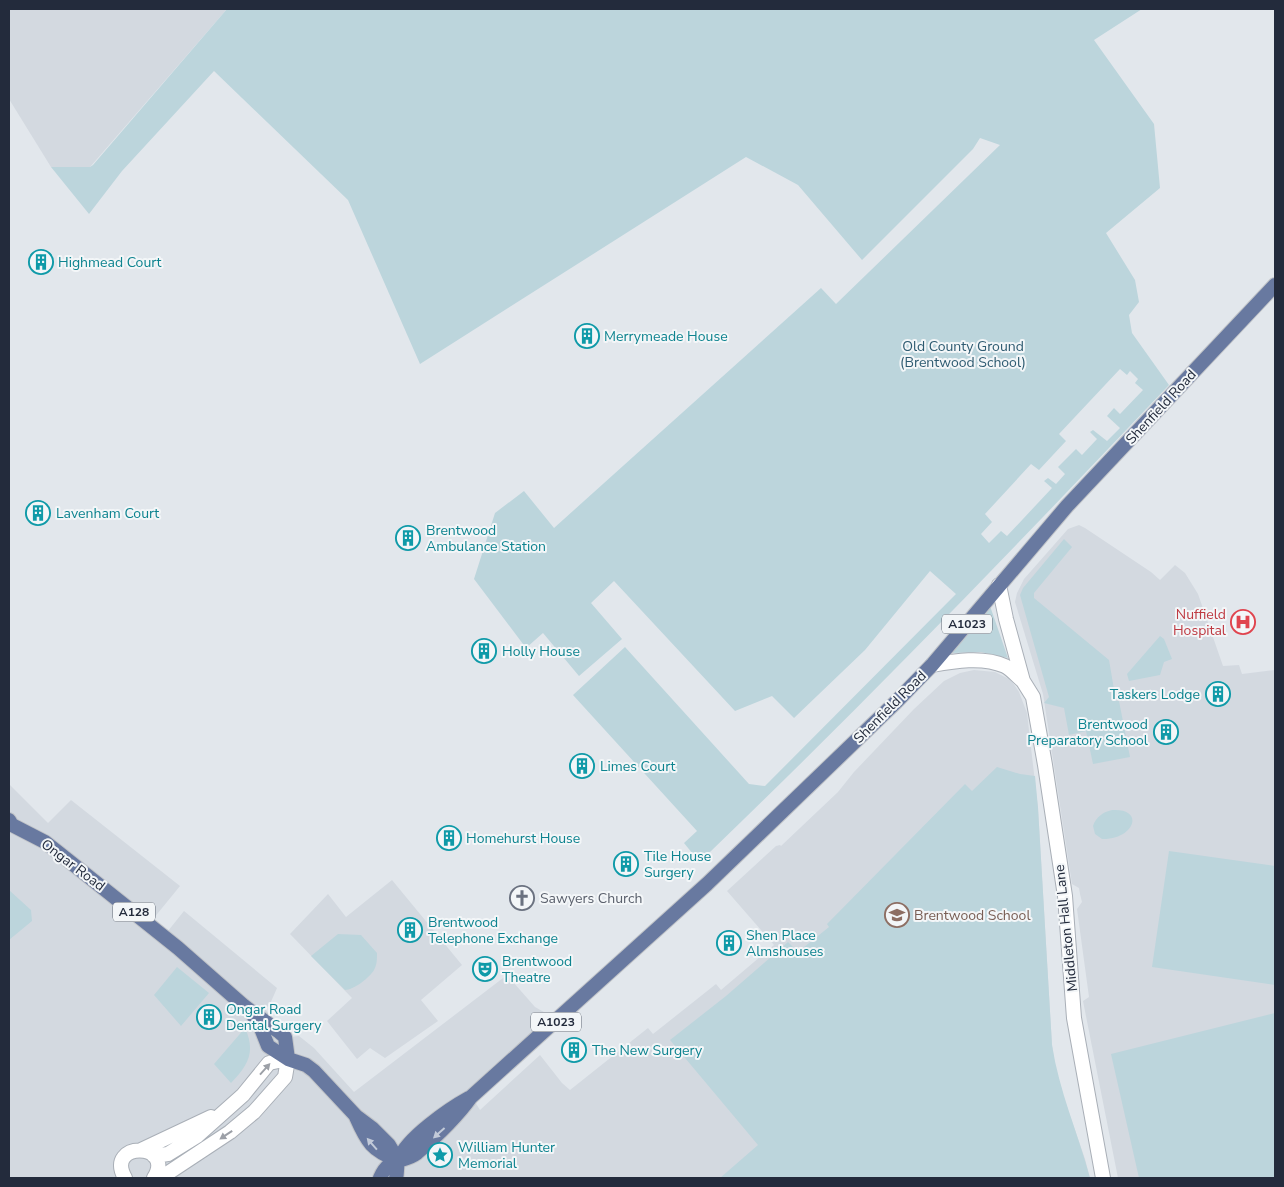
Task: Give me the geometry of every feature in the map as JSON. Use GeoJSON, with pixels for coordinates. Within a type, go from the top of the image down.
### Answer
{"type":"FeatureCollection","features":[{"type":"Feature","properties":{"kind":"main road","name":"Shenfield Road"},"geometry":{"type":"LineString","coordinates":[[398,1160],[409,1144],[451,1108],[471,1097],[707,884],[775,820],[932,665],[1067,506],[1275,285]]}},
{"type":"Feature","properties":{"kind":"main road","name":"Ongar Road"},"geometry":{"type":"LineString","coordinates":[[9,820],[12,825],[45,842],[178,948],[249,1010],[270,1024],[285,1038],[288,1059]]}},
{"type":"Feature","properties":{"kind":"main road"},"geometry":{"type":"LineString","coordinates":[[288,1059],[306,1065],[314,1071],[356,1116],[372,1128],[388,1145],[398,1160],[396,1178]]}},
{"type":"Feature","properties":{"kind":"main road","name":"Shenfield Road"},"geometry":{"type":"LineString","coordinates":[[398,1160],[414,1155],[459,1115],[471,1097]]}},
{"type":"Feature","properties":{"kind":"main road"},"geometry":{"type":"LineString","coordinates":[[356,1116],[364,1135],[377,1150],[381,1154],[398,1160]]}},
{"type":"Feature","properties":{"kind":"main road"},"geometry":{"type":"LineString","coordinates":[[380,1178],[384,1168],[398,1160]]}},
{"type":"Feature","properties":{"kind":"street","name":"Middleton Hall Lane"},"geometry":{"type":"LineString","coordinates":[[999,585],[1023,681],[1033,697],[1045,765],[1064,896],[1074,1018],[1103,1178]]}},
{"type":"Feature","properties":{"kind":"street","name":"Middleton Hall Lane"},"geometry":{"type":"LineString","coordinates":[[932,665],[982,660],[1005,666],[1023,681]]}},
{"type":"Feature","properties":{"kind":"street"},"geometry":{"type":"LineString","coordinates":[[154,1156],[165,1155],[197,1136],[250,1087],[269,1063],[288,1059],[285,1077],[243,1121],[230,1132],[165,1175],[154,1178]]}},
{"type":"Feature","properties":{"kind":"street"},"geometry":{"type":"LineString","coordinates":[[122,1176],[122,1164],[130,1152],[140,1150],[230,1107]]}},
{"type":"Feature","properties":{"kind":"street"},"geometry":{"type":"LineString","coordinates":[[140,1150],[147,1151],[154,1156],[157,1167],[154,1178]]}},
{"type":"Feature","properties":{"kind":"shaded area"},"geometry":{"type":"Polygon","coordinates":[[[9,9],[227,9],[90,167],[51,167],[9,99],[9,9]]]}},
{"type":"Feature","properties":{"kind":"shaded area"},"geometry":{"type":"Polygon","coordinates":[[[1079,525],[1151,572],[1160,580],[1175,565],[1185,573],[1198,594],[1223,666],[1239,665],[1242,674],[1275,670],[1275,1178],[1118,1178],[1083,1001],[1089,997],[1077,909],[1082,902],[1079,888],[1072,884],[1043,694],[1015,602],[1024,579],[1068,529],[1079,525]]]}},
{"type":"Feature","properties":{"kind":"shaded area","name":"Brentwood School"},"geometry":{"type":"Polygon","coordinates":[[[974,670],[995,672],[1011,680],[1019,692],[1027,713],[1038,808],[1052,1045],[1055,1066],[1064,1098],[1090,1178],[9,1178],[9,784],[48,823],[71,800],[180,886],[149,924],[164,936],[184,911],[277,988],[270,1004],[265,1009],[289,1037],[299,1036],[314,1048],[354,1092],[507,975],[535,1007],[558,1020],[472,1097],[480,1110],[540,1055],[562,1083],[570,1090],[648,1028],[653,1034],[716,984],[721,990],[774,945],[727,891],[776,846],[781,846],[838,792],[854,772],[914,709],[944,681],[960,673],[974,670]]]}},
{"type":"Feature","properties":{"kind":"shaded area"},"geometry":{"type":"Polygon","coordinates":[[[392,880],[462,965],[421,1000],[438,1021],[385,1058],[370,1048],[357,1059],[327,1021],[352,998],[290,934],[328,894],[346,917],[392,880]]]}},
{"type":"Feature","properties":{"kind":"green space","name":"Old County Ground (Brentwood School)"},"geometry":{"type":"Polygon","coordinates":[[[227,9],[1142,9],[1094,40],[1154,124],[1160,188],[1106,233],[1135,280],[1139,302],[1129,315],[1132,333],[1169,385],[885,679],[710,852],[697,859],[684,843],[697,831],[573,695],[625,647],[749,784],[765,786],[956,594],[930,571],[865,650],[794,718],[772,696],[735,711],[614,581],[591,603],[622,639],[579,676],[543,633],[526,648],[474,579],[495,513],[524,491],[554,528],[821,288],[836,304],[1000,145],[980,138],[973,149],[862,260],[798,185],[746,157],[420,364],[348,200],[214,71],[122,171],[89,214],[51,167],[90,167],[227,9]],[[1120,369],[1059,434],[1066,441],[1039,470],[1031,464],[985,514],[992,522],[981,534],[989,543],[1001,531],[1007,536],[1052,488],[1044,481],[1048,478],[1056,484],[1065,474],[1058,467],[1076,449],[1082,455],[1097,439],[1090,432],[1093,430],[1107,441],[1120,428],[1107,416],[1114,408],[1120,414],[1143,390],[1135,383],[1138,379],[1130,371],[1127,375],[1120,369]]]}},
{"type":"Feature","properties":{"kind":"green space"},"geometry":{"type":"Polygon","coordinates":[[[1064,539],[1072,547],[1034,593],[1034,598],[1109,660],[1116,701],[1119,701],[1130,757],[1093,764],[1086,731],[1069,735],[1064,708],[1044,703],[1049,697],[1020,595],[1023,588],[1064,539]]]}},
{"type":"Feature","properties":{"kind":"green space"},"geometry":{"type":"Polygon","coordinates":[[[990,606],[1008,658],[981,652],[951,653],[990,606]]]}},
{"type":"Feature","properties":{"kind":"green space"},"geometry":{"type":"Polygon","coordinates":[[[1160,636],[1164,639],[1172,659],[1164,662],[1160,675],[1129,681],[1127,674],[1160,636]]]}},
{"type":"Feature","properties":{"kind":"green space","name":"Brentwood School"},"geometry":{"type":"Polygon","coordinates":[[[997,767],[1020,774],[1035,776],[1052,1045],[1064,1095],[1090,1178],[720,1178],[758,1145],[670,1040],[726,996],[788,942],[798,952],[829,927],[827,924],[965,784],[972,791],[997,767]]]}},
{"type":"Feature","properties":{"kind":"green space"},"geometry":{"type":"Polygon","coordinates":[[[1112,810],[1123,811],[1129,814],[1132,824],[1122,835],[1102,839],[1095,834],[1093,826],[1100,815],[1112,810]]]}},
{"type":"Feature","properties":{"kind":"green space"},"geometry":{"type":"Polygon","coordinates":[[[1169,851],[1275,866],[1275,985],[1152,967],[1169,851]]]}},
{"type":"Feature","properties":{"kind":"green space"},"geometry":{"type":"Polygon","coordinates":[[[9,890],[31,910],[32,921],[9,940],[9,890]]]}},
{"type":"Feature","properties":{"kind":"green space"},"geometry":{"type":"Polygon","coordinates":[[[338,934],[361,935],[377,953],[375,968],[372,973],[361,983],[345,990],[311,956],[338,934]]]}},
{"type":"Feature","properties":{"kind":"green space"},"geometry":{"type":"Polygon","coordinates":[[[177,967],[209,993],[181,1026],[154,995],[177,967]]]}},
{"type":"Feature","properties":{"kind":"green space"},"geometry":{"type":"Polygon","coordinates":[[[1275,1013],[1275,1178],[1139,1178],[1111,1054],[1275,1013]]]}},
{"type":"Feature","properties":{"kind":"green space"},"geometry":{"type":"Polygon","coordinates":[[[245,1028],[250,1051],[246,1064],[231,1083],[214,1064],[245,1028]]]}},
{"type":"Feature","properties":{"kind":"place","name":"Highmead Court"},"geometry":{"type":"Point","coordinates":[41,262]}},
{"type":"Feature","properties":{"kind":"place","name":"Merrymeade House"},"geometry":{"type":"Point","coordinates":[587,336]}},
{"type":"Feature","properties":{"kind":"place","name":"Lavenham Court"},"geometry":{"type":"Point","coordinates":[38,513]}},
{"type":"Feature","properties":{"kind":"place","name":"Brentwood Ambulance Station"},"geometry":{"type":"Point","coordinates":[408,538]}},
{"type":"Feature","properties":{"kind":"place","name":"Nuffield Hospital"},"geometry":{"type":"Point","coordinates":[1243,622]}},
{"type":"Feature","properties":{"kind":"place","name":"Holly House"},"geometry":{"type":"Point","coordinates":[484,651]}},
{"type":"Feature","properties":{"kind":"place","name":"Taskers Lodge"},"geometry":{"type":"Point","coordinates":[1218,694]}},
{"type":"Feature","properties":{"kind":"place","name":"Brentwood Preparatory School"},"geometry":{"type":"Point","coordinates":[1166,732]}},
{"type":"Feature","properties":{"kind":"place","name":"Limes Court"},"geometry":{"type":"Point","coordinates":[582,766]}},
{"type":"Feature","properties":{"kind":"place","name":"Homehurst House"},"geometry":{"type":"Point","coordinates":[449,838]}},
{"type":"Feature","properties":{"kind":"place","name":"Tile House Surgery"},"geometry":{"type":"Point","coordinates":[626,864]}},
{"type":"Feature","properties":{"kind":"place","name":"Sawyers Church"},"geometry":{"type":"Point","coordinates":[522,898]}},
{"type":"Feature","properties":{"kind":"place","name":"Brentwood School"},"geometry":{"type":"Point","coordinates":[897,915]}},
{"type":"Feature","properties":{"kind":"place","name":"Brentwood Telephone Exchange"},"geometry":{"type":"Point","coordinates":[410,930]}},
{"type":"Feature","properties":{"kind":"place","name":"Shen Place Almshouses"},"geometry":{"type":"Point","coordinates":[729,943]}},
{"type":"Feature","properties":{"kind":"place","name":"Brentwood Theatre"},"geometry":{"type":"Point","coordinates":[485,969]}},
{"type":"Feature","properties":{"kind":"place","name":"Ongar Road Dental Surgery"},"geometry":{"type":"Point","coordinates":[209,1017]}},
{"type":"Feature","properties":{"kind":"place","name":"The New Surgery"},"geometry":{"type":"Point","coordinates":[574,1050]}},
{"type":"Feature","properties":{"kind":"place","name":"William Hunter Memorial"},"geometry":{"type":"Point","coordinates":[440,1155]}}]}
